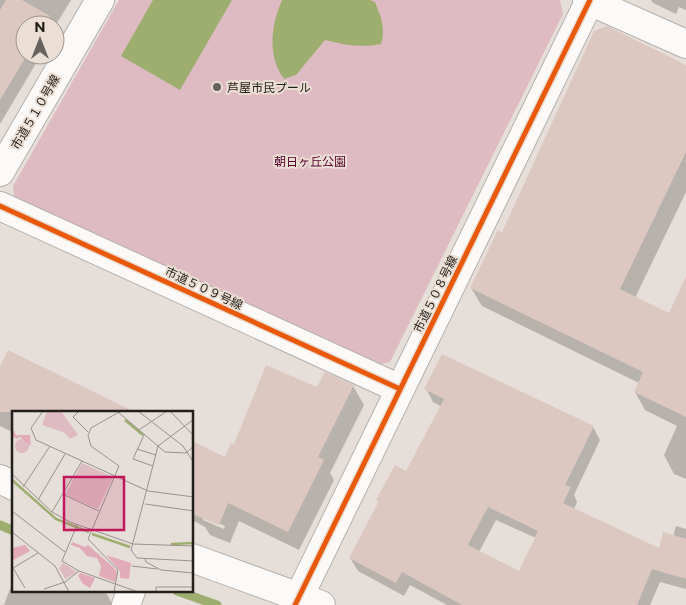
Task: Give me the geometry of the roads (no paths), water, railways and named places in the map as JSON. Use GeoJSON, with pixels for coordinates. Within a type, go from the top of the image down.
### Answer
{"type":"FeatureCollection","features":[{"type":"Feature","properties":{"kind":"street","name":"市道５１０号線"},"geometry":{"type":"LineString","coordinates":[[0,172],[100,0]]}},
{"type":"Feature","properties":{"kind":"street"},"geometry":{"type":"LineString","coordinates":[[589,0],[686,44]]}},
{"type":"Feature","properties":{"kind":"street","name":"市道５０８号線"},"geometry":{"type":"LineString","coordinates":[[305,603],[400,389],[589,0]]}},
{"type":"Feature","properties":{"kind":"street","name":"市道５０９号線"},"geometry":{"type":"LineString","coordinates":[[0,206],[400,389]]}},
{"type":"Feature","properties":{"kind":"street"},"geometry":{"type":"LineString","coordinates":[[0,479],[12,485]]}},
{"type":"Feature","properties":{"kind":"street"},"geometry":{"type":"LineString","coordinates":[[194,559],[305,603]]}},
{"type":"Feature","properties":{"kind":"waterway"},"geometry":{"type":"LineString","coordinates":[[0,525],[12,530]]}},
{"type":"Feature","properties":{"kind":"waterway"},"geometry":{"type":"LineString","coordinates":[[180,592],[217,605]]}},
{"type":"Feature","properties":{"kind":"place","name":"芦屋市民プール"},"geometry":{"type":"Point","coordinates":[217,87]}},
{"type":"Feature","properties":{"kind":"park label","name":"朝日ヶ丘公園"},"geometry":{"type":"Point","coordinates":[310,161]}}]}
